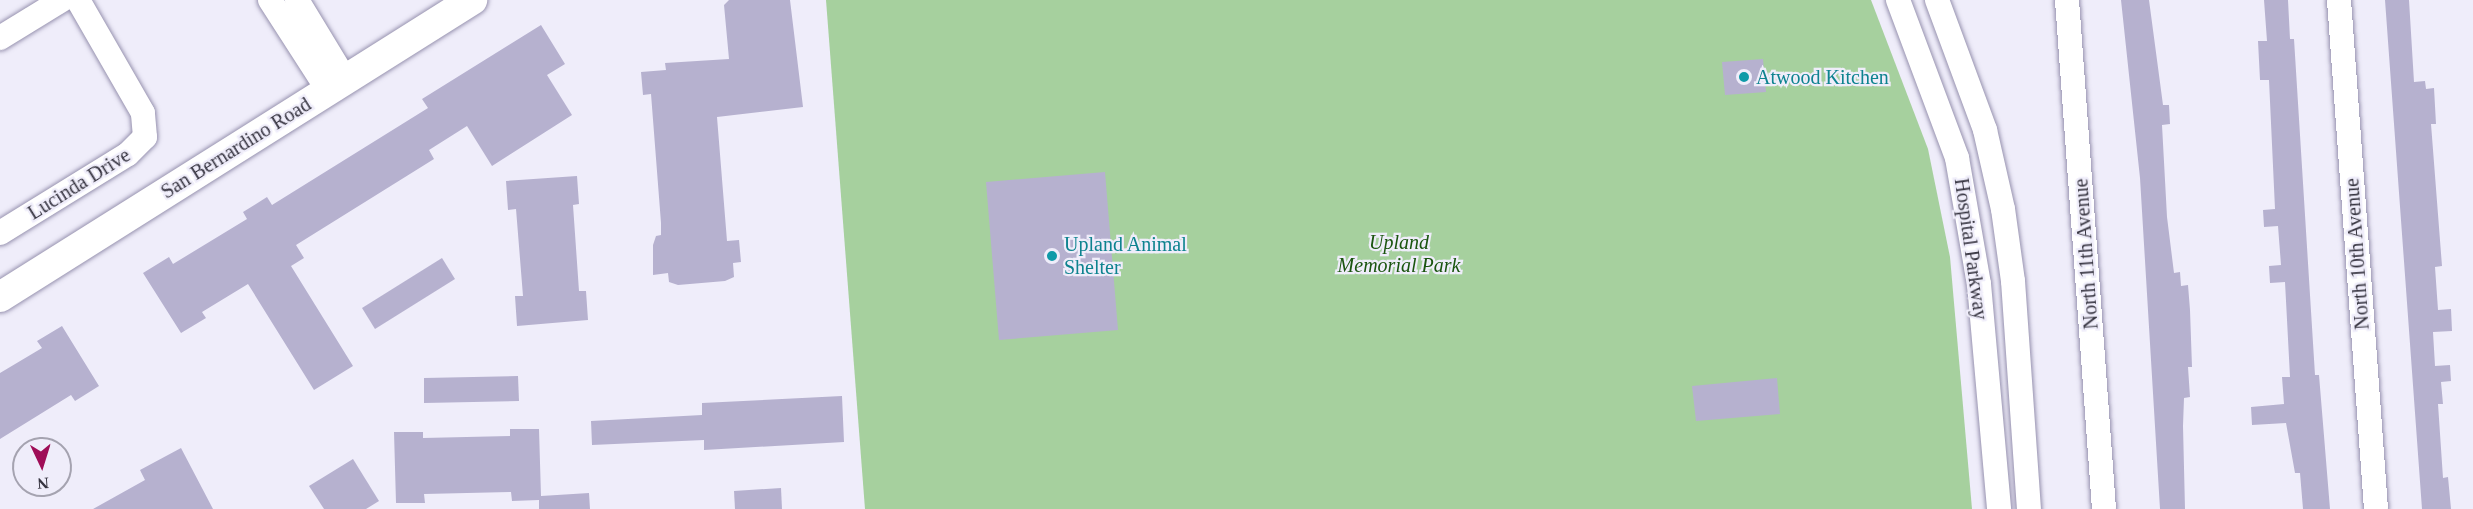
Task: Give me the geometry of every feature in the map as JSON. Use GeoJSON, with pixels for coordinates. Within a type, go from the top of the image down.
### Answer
{"type":"FeatureCollection","features":[{"type":"Feature","properties":{"kind":"street"},"geometry":{"type":"LineString","coordinates":[[0,39],[62,0]]}},
{"type":"Feature","properties":{"kind":"street","name":"Lucinda Drive"},"geometry":{"type":"LineString","coordinates":[[0,233],[128,154],[145,136],[143,113],[78,0]]}},
{"type":"Feature","properties":{"kind":"street"},"geometry":{"type":"LineString","coordinates":[[270,0],[336,85]]}},
{"type":"Feature","properties":{"kind":"street"},"geometry":{"type":"LineString","coordinates":[[297,0],[336,85]]}},
{"type":"Feature","properties":{"kind":"street","name":"San Bernardino Road"},"geometry":{"type":"LineString","coordinates":[[0,297],[472,0]]}},
{"type":"Feature","properties":{"kind":"street","name":"Hospital Parkway"},"geometry":{"type":"LineString","coordinates":[[1898,0],[1957,158],[1966,201],[1979,284],[1999,509]]}},
{"type":"Feature","properties":{"kind":"street","name":"Hospital Parkway"},"geometry":{"type":"LineString","coordinates":[[1937,0],[1985,130],[2003,209],[2013,281],[2029,509]]}},
{"type":"Feature","properties":{"kind":"street","name":"North 11th Avenue"},"geometry":{"type":"LineString","coordinates":[[2067,0],[2104,509]]}},
{"type":"Feature","properties":{"kind":"street","name":"North 10th Avenue"},"geometry":{"type":"LineString","coordinates":[[2338,0],[2376,509]]}},
{"type":"Feature","properties":{"kind":"green space","name":"Upland Memorial Park"},"geometry":{"type":"Polygon","coordinates":[[[826,0],[1871,0],[1928,149],[1950,257],[1972,509],[865,509],[826,0]]]}},
{"type":"Feature","properties":{"kind":"building"},"geometry":{"type":"Polygon","coordinates":[[[729,0],[790,0],[803,107],[717,117],[727,241],[739,240],[741,262],[733,263],[734,277],[725,281],[678,285],[669,282],[668,273],[653,275],[653,245],[656,236],[661,235],[661,223],[651,94],[643,95],[641,72],[666,70],[665,63],[729,59],[724,5],[729,0]]]}},
{"type":"Feature","properties":{"kind":"building"},"geometry":{"type":"Polygon","coordinates":[[[2121,0],[2149,0],[2163,105],[2169,105],[2170,124],[2162,125],[2167,217],[2174,273],[2180,272],[2181,286],[2188,285],[2190,310],[2192,367],[2188,367],[2190,397],[2184,398],[2183,426],[2185,509],[2160,509],[2140,178],[2121,0]]]}},
{"type":"Feature","properties":{"kind":"building"},"geometry":{"type":"Polygon","coordinates":[[[2264,0],[2288,0],[2290,39],[2294,39],[2315,375],[2319,375],[2330,509],[2303,509],[2300,473],[2295,473],[2286,423],[2252,425],[2251,407],[2284,404],[2282,377],[2290,377],[2285,282],[2270,283],[2269,266],[2281,265],[2278,226],[2264,227],[2263,210],[2275,209],[2269,80],[2260,80],[2258,41],[2267,41],[2264,0]]]}},
{"type":"Feature","properties":{"kind":"building"},"geometry":{"type":"Polygon","coordinates":[[[2385,0],[2409,0],[2414,82],[2425,81],[2426,89],[2434,88],[2436,124],[2431,124],[2442,266],[2435,267],[2438,310],[2451,309],[2452,331],[2433,332],[2435,366],[2450,365],[2451,381],[2441,382],[2443,404],[2438,404],[2443,478],[2448,477],[2451,509],[2422,509],[2385,0]]]}},
{"type":"Feature","properties":{"kind":"building"},"geometry":{"type":"Polygon","coordinates":[[[541,25],[565,64],[547,75],[572,115],[492,166],[467,126],[429,150],[434,159],[296,245],[304,258],[291,266],[353,366],[314,390],[248,284],[202,312],[206,318],[181,333],[143,273],[169,257],[173,264],[247,219],[243,212],[267,197],[272,205],[428,108],[422,99],[541,25]]]}},
{"type":"Feature","properties":{"kind":"building","name":"Atwood Kitchen"},"geometry":{"type":"Polygon","coordinates":[[[1763,59],[1766,92],[1725,95],[1722,62],[1763,59]]]}},
{"type":"Feature","properties":{"kind":"building","name":"Upland Animal Shelter"},"geometry":{"type":"Polygon","coordinates":[[[1105,172],[1118,330],[999,340],[986,182],[1105,172]]]}},
{"type":"Feature","properties":{"kind":"building"},"geometry":{"type":"Polygon","coordinates":[[[577,176],[579,204],[573,205],[579,291],[586,291],[588,320],[517,326],[515,296],[523,296],[516,209],[508,210],[506,181],[577,176]]]}},
{"type":"Feature","properties":{"kind":"building"},"geometry":{"type":"Polygon","coordinates":[[[442,258],[455,279],[375,329],[362,308],[442,258]]]}},
{"type":"Feature","properties":{"kind":"building"},"geometry":{"type":"Polygon","coordinates":[[[62,326],[99,386],[75,401],[71,395],[0,439],[0,373],[42,348],[37,341],[62,326]]]}},
{"type":"Feature","properties":{"kind":"building"},"geometry":{"type":"Polygon","coordinates":[[[518,376],[519,401],[424,403],[424,378],[518,376]]]}},
{"type":"Feature","properties":{"kind":"building"},"geometry":{"type":"Polygon","coordinates":[[[1777,378],[1780,414],[1696,421],[1692,386],[1777,378]]]}},
{"type":"Feature","properties":{"kind":"building"},"geometry":{"type":"Polygon","coordinates":[[[842,396],[844,442],[704,450],[704,440],[592,445],[591,421],[702,415],[702,403],[842,396]]]}},
{"type":"Feature","properties":{"kind":"building"},"geometry":{"type":"Polygon","coordinates":[[[510,429],[539,429],[541,496],[589,493],[590,509],[539,509],[539,500],[512,501],[511,492],[424,494],[425,503],[396,503],[394,432],[423,432],[423,438],[510,436],[510,429]]]}},
{"type":"Feature","properties":{"kind":"building"},"geometry":{"type":"Polygon","coordinates":[[[181,448],[213,509],[93,509],[145,480],[140,470],[181,448]]]}},
{"type":"Feature","properties":{"kind":"building"},"geometry":{"type":"Polygon","coordinates":[[[353,459],[379,501],[366,509],[324,509],[309,486],[353,459]]]}},
{"type":"Feature","properties":{"kind":"building"},"geometry":{"type":"Polygon","coordinates":[[[781,488],[782,509],[735,509],[734,491],[781,488]]]}},
{"type":"Feature","properties":{"kind":"place","name":"Atwood Kitchen"},"geometry":{"type":"Point","coordinates":[1744,77]}},
{"type":"Feature","properties":{"kind":"place","name":"Upland Animal Shelter"},"geometry":{"type":"Point","coordinates":[1052,256]}}]}
